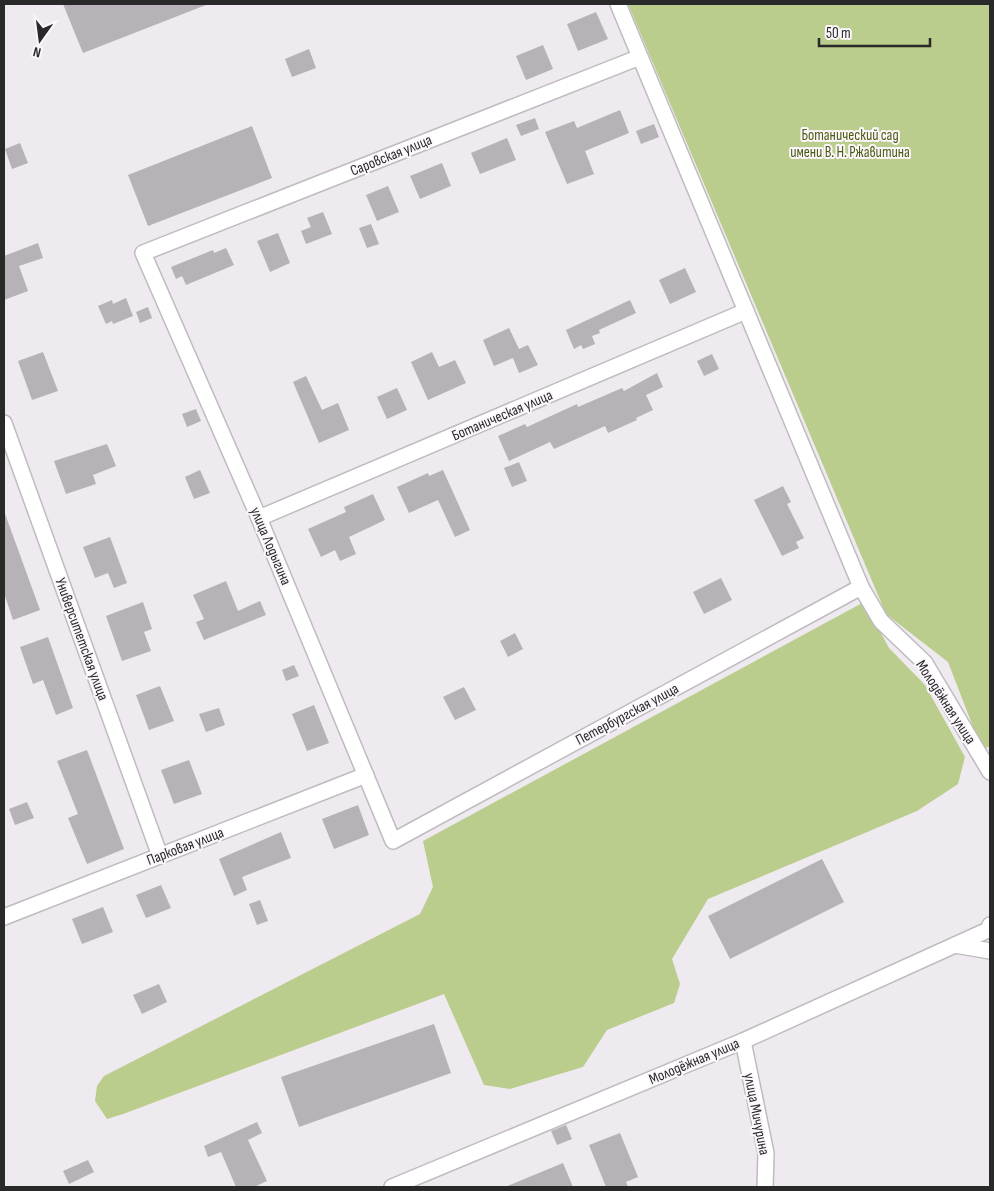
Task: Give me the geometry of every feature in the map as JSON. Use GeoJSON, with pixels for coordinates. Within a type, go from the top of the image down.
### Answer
{"type":"FeatureCollection","features":[{"type":"Feature","properties":{"kind":"street","name":"Молодёжная улица"},"geometry":{"type":"LineString","coordinates":[[618,4],[861,587],[881,621],[924,663],[990,772]]}},
{"type":"Feature","properties":{"kind":"street","name":"Саровская улица"},"geometry":{"type":"LineString","coordinates":[[143,254],[640,57]]}},
{"type":"Feature","properties":{"kind":"street","name":"улица Лодыгина"},"geometry":{"type":"LineString","coordinates":[[143,254],[259,518],[393,841]]}},
{"type":"Feature","properties":{"kind":"street","name":"Ботаническая улица"},"geometry":{"type":"LineString","coordinates":[[259,518],[746,311]]}},
{"type":"Feature","properties":{"kind":"street","name":"Университетская улица"},"geometry":{"type":"LineString","coordinates":[[4,423],[160,856]]}},
{"type":"Feature","properties":{"kind":"street","name":"Петербургская улица"},"geometry":{"type":"LineString","coordinates":[[393,841],[861,587]]}},
{"type":"Feature","properties":{"kind":"street","name":"Парковая улица"},"geometry":{"type":"LineString","coordinates":[[4,917],[366,775]]}},
{"type":"Feature","properties":{"kind":"street","name":"Молодёжная улица"},"geometry":{"type":"LineString","coordinates":[[392,1187],[743,1041],[988,930],[990,925]]}},
{"type":"Feature","properties":{"kind":"street"},"geometry":{"type":"LineString","coordinates":[[955,945],[990,951]]}},
{"type":"Feature","properties":{"kind":"street","name":"улица Мичурина"},"geometry":{"type":"LineString","coordinates":[[743,1041],[766,1153],[765,1187]]}},
{"type":"Feature","properties":{"kind":"green space","name":"Ботанический сад имени В. Н. Ржавитина"},"geometry":{"type":"Polygon","coordinates":[[[628,4],[990,4],[990,746],[982,750],[948,662],[886,614],[628,4]]]}},
{"type":"Feature","properties":{"kind":"green space"},"geometry":{"type":"Polygon","coordinates":[[[864,602],[889,648],[925,685],[965,757],[958,784],[917,811],[708,899],[672,959],[680,984],[674,1003],[607,1030],[583,1067],[510,1089],[484,1085],[444,994],[107,1119],[95,1101],[97,1086],[104,1076],[420,914],[433,887],[423,841],[864,602]]]}},
{"type":"Feature","properties":{"kind":"building"},"geometry":{"type":"Polygon","coordinates":[[[63,4],[205,4],[206,5],[83,53],[63,4]]]}},
{"type":"Feature","properties":{"kind":"building"},"geometry":{"type":"Polygon","coordinates":[[[596,12],[608,39],[578,51],[567,24],[596,12]]]}},
{"type":"Feature","properties":{"kind":"building"},"geometry":{"type":"Polygon","coordinates":[[[543,45],[553,69],[526,80],[516,56],[543,45]]]}},
{"type":"Feature","properties":{"kind":"building"},"geometry":{"type":"Polygon","coordinates":[[[309,49],[316,68],[292,77],[285,59],[309,49]]]}},
{"type":"Feature","properties":{"kind":"building"},"geometry":{"type":"Polygon","coordinates":[[[620,110],[629,133],[585,151],[594,174],[567,184],[545,132],[574,121],[577,128],[620,110]]]}},
{"type":"Feature","properties":{"kind":"building"},"geometry":{"type":"Polygon","coordinates":[[[535,118],[539,129],[521,136],[516,125],[535,118]]]}},
{"type":"Feature","properties":{"kind":"building"},"geometry":{"type":"Polygon","coordinates":[[[654,124],[659,137],[641,144],[636,131],[654,124]]]}},
{"type":"Feature","properties":{"kind":"building"},"geometry":{"type":"Polygon","coordinates":[[[252,126],[272,178],[148,226],[128,175],[252,126]]]}},
{"type":"Feature","properties":{"kind":"building"},"geometry":{"type":"Polygon","coordinates":[[[507,138],[516,160],[480,174],[471,153],[507,138]]]}},
{"type":"Feature","properties":{"kind":"building"},"geometry":{"type":"Polygon","coordinates":[[[20,143],[28,163],[12,169],[5,149],[20,143]]]}},
{"type":"Feature","properties":{"kind":"building"},"geometry":{"type":"Polygon","coordinates":[[[442,163],[451,186],[420,199],[410,176],[442,163]]]}},
{"type":"Feature","properties":{"kind":"building"},"geometry":{"type":"Polygon","coordinates":[[[388,186],[399,212],[377,221],[366,195],[388,186]]]}},
{"type":"Feature","properties":{"kind":"building"},"geometry":{"type":"Polygon","coordinates":[[[323,212],[332,234],[306,244],[301,231],[311,227],[307,218],[323,212]]]}},
{"type":"Feature","properties":{"kind":"building"},"geometry":{"type":"Polygon","coordinates":[[[371,224],[379,244],[367,248],[359,228],[371,224]]]}},
{"type":"Feature","properties":{"kind":"building"},"geometry":{"type":"Polygon","coordinates":[[[278,233],[290,263],[270,272],[257,241],[278,233]]]}},
{"type":"Feature","properties":{"kind":"building"},"geometry":{"type":"Polygon","coordinates":[[[38,243],[43,258],[19,266],[28,291],[4,300],[4,256],[38,243]]]}},
{"type":"Feature","properties":{"kind":"building"},"geometry":{"type":"Polygon","coordinates":[[[226,248],[234,265],[186,285],[182,276],[176,279],[171,267],[213,250],[214,253],[226,248]]]}},
{"type":"Feature","properties":{"kind":"building"},"geometry":{"type":"Polygon","coordinates":[[[685,268],[696,292],[670,304],[659,280],[685,268]]]}},
{"type":"Feature","properties":{"kind":"building"},"geometry":{"type":"Polygon","coordinates":[[[126,298],[133,316],[113,324],[112,321],[106,324],[98,306],[112,300],[113,304],[126,298]]]}},
{"type":"Feature","properties":{"kind":"building"},"geometry":{"type":"Polygon","coordinates":[[[630,300],[636,313],[599,330],[600,333],[592,336],[595,344],[583,349],[581,345],[574,349],[566,330],[630,300]]]}},
{"type":"Feature","properties":{"kind":"building"},"geometry":{"type":"Polygon","coordinates":[[[148,307],[152,318],[140,323],[136,312],[148,307]]]}},
{"type":"Feature","properties":{"kind":"building"},"geometry":{"type":"Polygon","coordinates":[[[509,328],[519,349],[528,345],[538,365],[519,373],[513,358],[494,366],[483,340],[509,328]]]}},
{"type":"Feature","properties":{"kind":"building"},"geometry":{"type":"Polygon","coordinates":[[[43,352],[58,391],[32,400],[18,361],[43,352]]]}},
{"type":"Feature","properties":{"kind":"building"},"geometry":{"type":"Polygon","coordinates":[[[432,352],[439,367],[455,360],[466,383],[428,400],[411,362],[432,352]]]}},
{"type":"Feature","properties":{"kind":"building"},"geometry":{"type":"Polygon","coordinates":[[[712,354],[719,369],[704,376],[697,361],[712,354]]]}},
{"type":"Feature","properties":{"kind":"building"},"geometry":{"type":"Polygon","coordinates":[[[657,373],[663,387],[646,395],[653,410],[636,418],[637,420],[608,433],[605,426],[554,449],[550,442],[509,461],[498,436],[525,424],[527,427],[577,404],[578,407],[622,388],[624,391],[657,373]]]}},
{"type":"Feature","properties":{"kind":"building"},"geometry":{"type":"Polygon","coordinates":[[[306,376],[322,410],[338,403],[349,430],[319,443],[293,382],[306,376]]]}},
{"type":"Feature","properties":{"kind":"building"},"geometry":{"type":"Polygon","coordinates":[[[397,388],[407,410],[387,419],[377,397],[397,388]]]}},
{"type":"Feature","properties":{"kind":"building"},"geometry":{"type":"Polygon","coordinates":[[[196,409],[201,421],[187,427],[182,414],[196,409]]]}},
{"type":"Feature","properties":{"kind":"building"},"geometry":{"type":"Polygon","coordinates":[[[107,444],[116,466],[93,475],[96,484],[66,494],[54,461],[107,444]]]}},
{"type":"Feature","properties":{"kind":"building"},"geometry":{"type":"Polygon","coordinates":[[[519,462],[527,481],[512,487],[504,468],[519,462]]]}},
{"type":"Feature","properties":{"kind":"building"},"geometry":{"type":"Polygon","coordinates":[[[200,470],[210,493],[194,499],[185,477],[200,470]]]}},
{"type":"Feature","properties":{"kind":"building"},"geometry":{"type":"Polygon","coordinates":[[[443,470],[470,530],[455,537],[438,500],[409,513],[397,487],[428,473],[429,476],[443,470]]]}},
{"type":"Feature","properties":{"kind":"building"},"geometry":{"type":"Polygon","coordinates":[[[783,486],[791,502],[787,504],[804,538],[796,542],[799,548],[782,556],[754,500],[783,486]]]}},
{"type":"Feature","properties":{"kind":"building"},"geometry":{"type":"Polygon","coordinates":[[[373,494],[385,520],[349,537],[356,554],[340,561],[335,550],[321,557],[308,529],[346,512],[344,507],[373,494]]]}},
{"type":"Feature","properties":{"kind":"building"},"geometry":{"type":"Polygon","coordinates":[[[4,511],[40,610],[13,620],[4,593],[4,511]]]}},
{"type":"Feature","properties":{"kind":"building"},"geometry":{"type":"Polygon","coordinates":[[[110,537],[127,583],[114,588],[108,573],[95,578],[83,547],[110,537]]]}},
{"type":"Feature","properties":{"kind":"building"},"geometry":{"type":"Polygon","coordinates":[[[721,578],[732,600],[704,614],[693,592],[721,578]]]}},
{"type":"Feature","properties":{"kind":"building"},"geometry":{"type":"Polygon","coordinates":[[[226,581],[238,611],[260,601],[266,615],[204,640],[196,622],[204,619],[193,595],[226,581]]]}},
{"type":"Feature","properties":{"kind":"building"},"geometry":{"type":"Polygon","coordinates":[[[143,602],[152,629],[144,632],[151,651],[122,661],[106,616],[143,602]]]}},
{"type":"Feature","properties":{"kind":"building"},"geometry":{"type":"Polygon","coordinates":[[[515,633],[523,649],[508,657],[500,641],[515,633]]]}},
{"type":"Feature","properties":{"kind":"building"},"geometry":{"type":"Polygon","coordinates":[[[48,637],[73,708],[56,715],[43,680],[33,684],[20,647],[48,637]]]}},
{"type":"Feature","properties":{"kind":"building"},"geometry":{"type":"Polygon","coordinates":[[[294,665],[299,676],[286,681],[282,670],[294,665]]]}},
{"type":"Feature","properties":{"kind":"building"},"geometry":{"type":"Polygon","coordinates":[[[160,686],[174,721],[149,730],[136,695],[160,686]]]}},
{"type":"Feature","properties":{"kind":"building"},"geometry":{"type":"Polygon","coordinates":[[[464,687],[476,710],[455,720],[443,697],[464,687]]]}},
{"type":"Feature","properties":{"kind":"building"},"geometry":{"type":"Polygon","coordinates":[[[314,705],[329,743],[307,751],[292,714],[314,705]]]}},
{"type":"Feature","properties":{"kind":"building"},"geometry":{"type":"Polygon","coordinates":[[[219,708],[225,725],[206,732],[199,714],[219,708]]]}},
{"type":"Feature","properties":{"kind":"building"},"geometry":{"type":"Polygon","coordinates":[[[87,750],[124,849],[87,864],[68,818],[78,814],[57,761],[87,750]]]}},
{"type":"Feature","properties":{"kind":"building"},"geometry":{"type":"Polygon","coordinates":[[[189,760],[202,794],[174,804],[161,770],[189,760]]]}},
{"type":"Feature","properties":{"kind":"building"},"geometry":{"type":"Polygon","coordinates":[[[27,802],[34,818],[15,825],[9,809],[27,802]]]}},
{"type":"Feature","properties":{"kind":"building"},"geometry":{"type":"Polygon","coordinates":[[[358,805],[369,835],[334,849],[322,819],[358,805]]]}},
{"type":"Feature","properties":{"kind":"building"},"geometry":{"type":"Polygon","coordinates":[[[281,832],[291,858],[242,877],[247,890],[234,896],[219,859],[281,832]]]}},
{"type":"Feature","properties":{"kind":"building"},"geometry":{"type":"Polygon","coordinates":[[[822,859],[844,902],[730,959],[708,916],[822,859]]]}},
{"type":"Feature","properties":{"kind":"building"},"geometry":{"type":"Polygon","coordinates":[[[161,885],[171,908],[146,918],[136,895],[161,885]]]}},
{"type":"Feature","properties":{"kind":"building"},"geometry":{"type":"Polygon","coordinates":[[[260,900],[268,921],[257,925],[249,904],[260,900]]]}},
{"type":"Feature","properties":{"kind":"building"},"geometry":{"type":"Polygon","coordinates":[[[103,907],[113,932],[82,944],[72,919],[103,907]]]}},
{"type":"Feature","properties":{"kind":"building"},"geometry":{"type":"Polygon","coordinates":[[[159,984],[167,1002],[142,1014],[133,995],[159,984]]]}},
{"type":"Feature","properties":{"kind":"building"},"geometry":{"type":"Polygon","coordinates":[[[434,1024],[451,1073],[299,1127],[281,1077],[434,1024]]]}},
{"type":"Feature","properties":{"kind":"building"},"geometry":{"type":"Polygon","coordinates":[[[257,1122],[262,1133],[248,1140],[267,1181],[254,1187],[236,1187],[221,1152],[208,1157],[204,1146],[257,1122]]]}},
{"type":"Feature","properties":{"kind":"building"},"geometry":{"type":"Polygon","coordinates":[[[566,1125],[572,1139],[557,1145],[551,1131],[566,1125]]]}},
{"type":"Feature","properties":{"kind":"building"},"geometry":{"type":"Polygon","coordinates":[[[620,1133],[638,1177],[626,1182],[628,1187],[606,1187],[589,1145],[620,1133]]]}},
{"type":"Feature","properties":{"kind":"building"},"geometry":{"type":"Polygon","coordinates":[[[88,1160],[94,1172],[69,1184],[63,1171],[88,1160]]]}},
{"type":"Feature","properties":{"kind":"building"},"geometry":{"type":"Polygon","coordinates":[[[563,1163],[573,1187],[505,1187],[563,1163]]]}}]}
